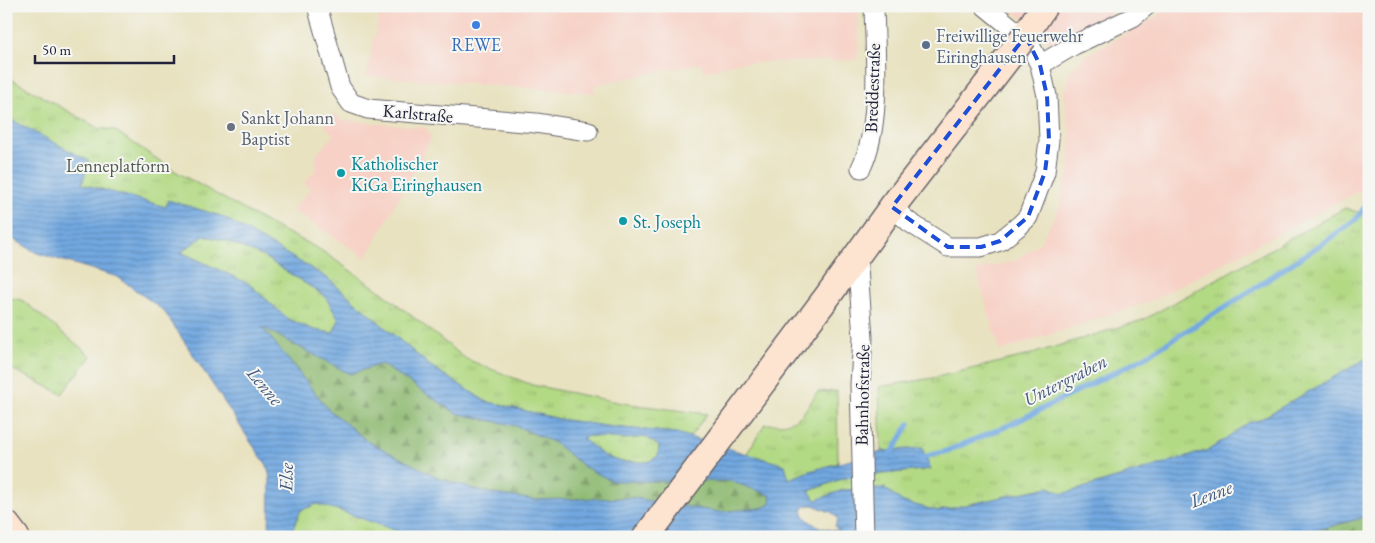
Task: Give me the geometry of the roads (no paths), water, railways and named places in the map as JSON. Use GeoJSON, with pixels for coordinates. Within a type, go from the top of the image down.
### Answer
{"type":"FeatureCollection","features":[{"type":"Feature","properties":{"kind":"main road"},"geometry":{"type":"LineString","coordinates":[[646,537],[812,317],[892,207],[1024,37],[1044,6]]}},
{"type":"Feature","properties":{"kind":"main road"},"geometry":{"type":"LineString","coordinates":[[6,524],[16,537]]}},
{"type":"Feature","properties":{"kind":"street","name":"Karlstraße"},"geometry":{"type":"LineString","coordinates":[[317,6],[340,87],[351,103],[368,109],[536,123],[588,131]]}},
{"type":"Feature","properties":{"kind":"street","name":"Breddestraße"},"geometry":{"type":"LineString","coordinates":[[862,168],[869,153],[874,104],[874,6]]}},
{"type":"Feature","properties":{"kind":"street"},"geometry":{"type":"LineString","coordinates":[[892,207],[909,222],[948,247],[981,247],[1000,241],[1028,217],[1045,172],[1049,140],[1047,96],[1040,65],[1028,41],[985,6]]}},
{"type":"Feature","properties":{"kind":"street"},"geometry":{"type":"LineString","coordinates":[[1040,65],[1074,45],[1133,17],[1146,6]]}},
{"type":"Feature","properties":{"kind":"street","name":"Bahnhofstraße"},"geometry":{"type":"LineString","coordinates":[[857,254],[863,338],[860,384],[860,443],[864,537]]}},
{"type":"Feature","properties":{"kind":"water"},"geometry":{"type":"Polygon","coordinates":[[[6,117],[89,161],[82,184],[166,207],[168,200],[221,216],[326,277],[429,365],[485,401],[559,419],[612,427],[676,433],[785,465],[789,479],[810,471],[881,452],[922,448],[931,469],[844,478],[809,491],[816,500],[843,490],[884,488],[903,502],[938,511],[1049,487],[1063,494],[1209,450],[1248,423],[1259,420],[1369,357],[1369,516],[1291,537],[414,537],[317,504],[301,510],[292,531],[294,537],[269,537],[270,478],[267,465],[164,311],[118,277],[37,253],[6,235],[6,117]],[[204,236],[181,252],[249,284],[288,319],[314,330],[333,333],[339,320],[325,296],[264,257],[225,240],[204,236]],[[262,327],[328,409],[367,441],[441,479],[487,493],[534,500],[633,498],[719,512],[762,508],[771,504],[770,495],[730,481],[612,481],[583,466],[555,443],[517,426],[456,413],[381,364],[350,374],[262,327]],[[589,436],[582,438],[604,456],[622,462],[648,462],[658,456],[659,446],[646,437],[623,439],[589,436]],[[813,505],[805,506],[802,511],[812,523],[822,528],[839,531],[835,526],[838,519],[833,513],[813,505]]]}},
{"type":"Feature","properties":{"kind":"waterway","name":"Untergraben"},"geometry":{"type":"LineString","coordinates":[[920,458],[947,451],[1012,424],[1143,358],[1238,299],[1332,237],[1356,219],[1369,202]]}},
{"type":"Feature","properties":{"kind":"waterway"},"geometry":{"type":"LineString","coordinates":[[890,453],[894,450],[909,424]]}},
{"type":"Feature","properties":{"kind":"place","name":"REWE"},"geometry":{"type":"Point","coordinates":[476,25]}},
{"type":"Feature","properties":{"kind":"place","name":"Freiwillige Feuerwehr Eiringhausen"},"geometry":{"type":"Point","coordinates":[926,45]}},
{"type":"Feature","properties":{"kind":"place","name":"Sankt Johann Baptist"},"geometry":{"type":"Point","coordinates":[231,127]}},
{"type":"Feature","properties":{"kind":"place","name":"Katholischer KiGa Eiringhausen"},"geometry":{"type":"Point","coordinates":[341,173]}},
{"type":"Feature","properties":{"kind":"place","name":"St. Joseph"},"geometry":{"type":"Point","coordinates":[623,221]}},
{"type":"Feature","properties":{"kind":"park label","name":"Lenneplatform"},"geometry":{"type":"Point","coordinates":[118,165]}},
{"type":"Feature","properties":{"kind":"water label","name":"Lenne"},"geometry":{"type":"Point","coordinates":[265,386]}},
{"type":"Feature","properties":{"kind":"water label","name":"Else"},"geometry":{"type":"Point","coordinates":[286,477]}},
{"type":"Feature","properties":{"kind":"water label","name":"Lenne"},"geometry":{"type":"Point","coordinates":[1211,494]}}]}
